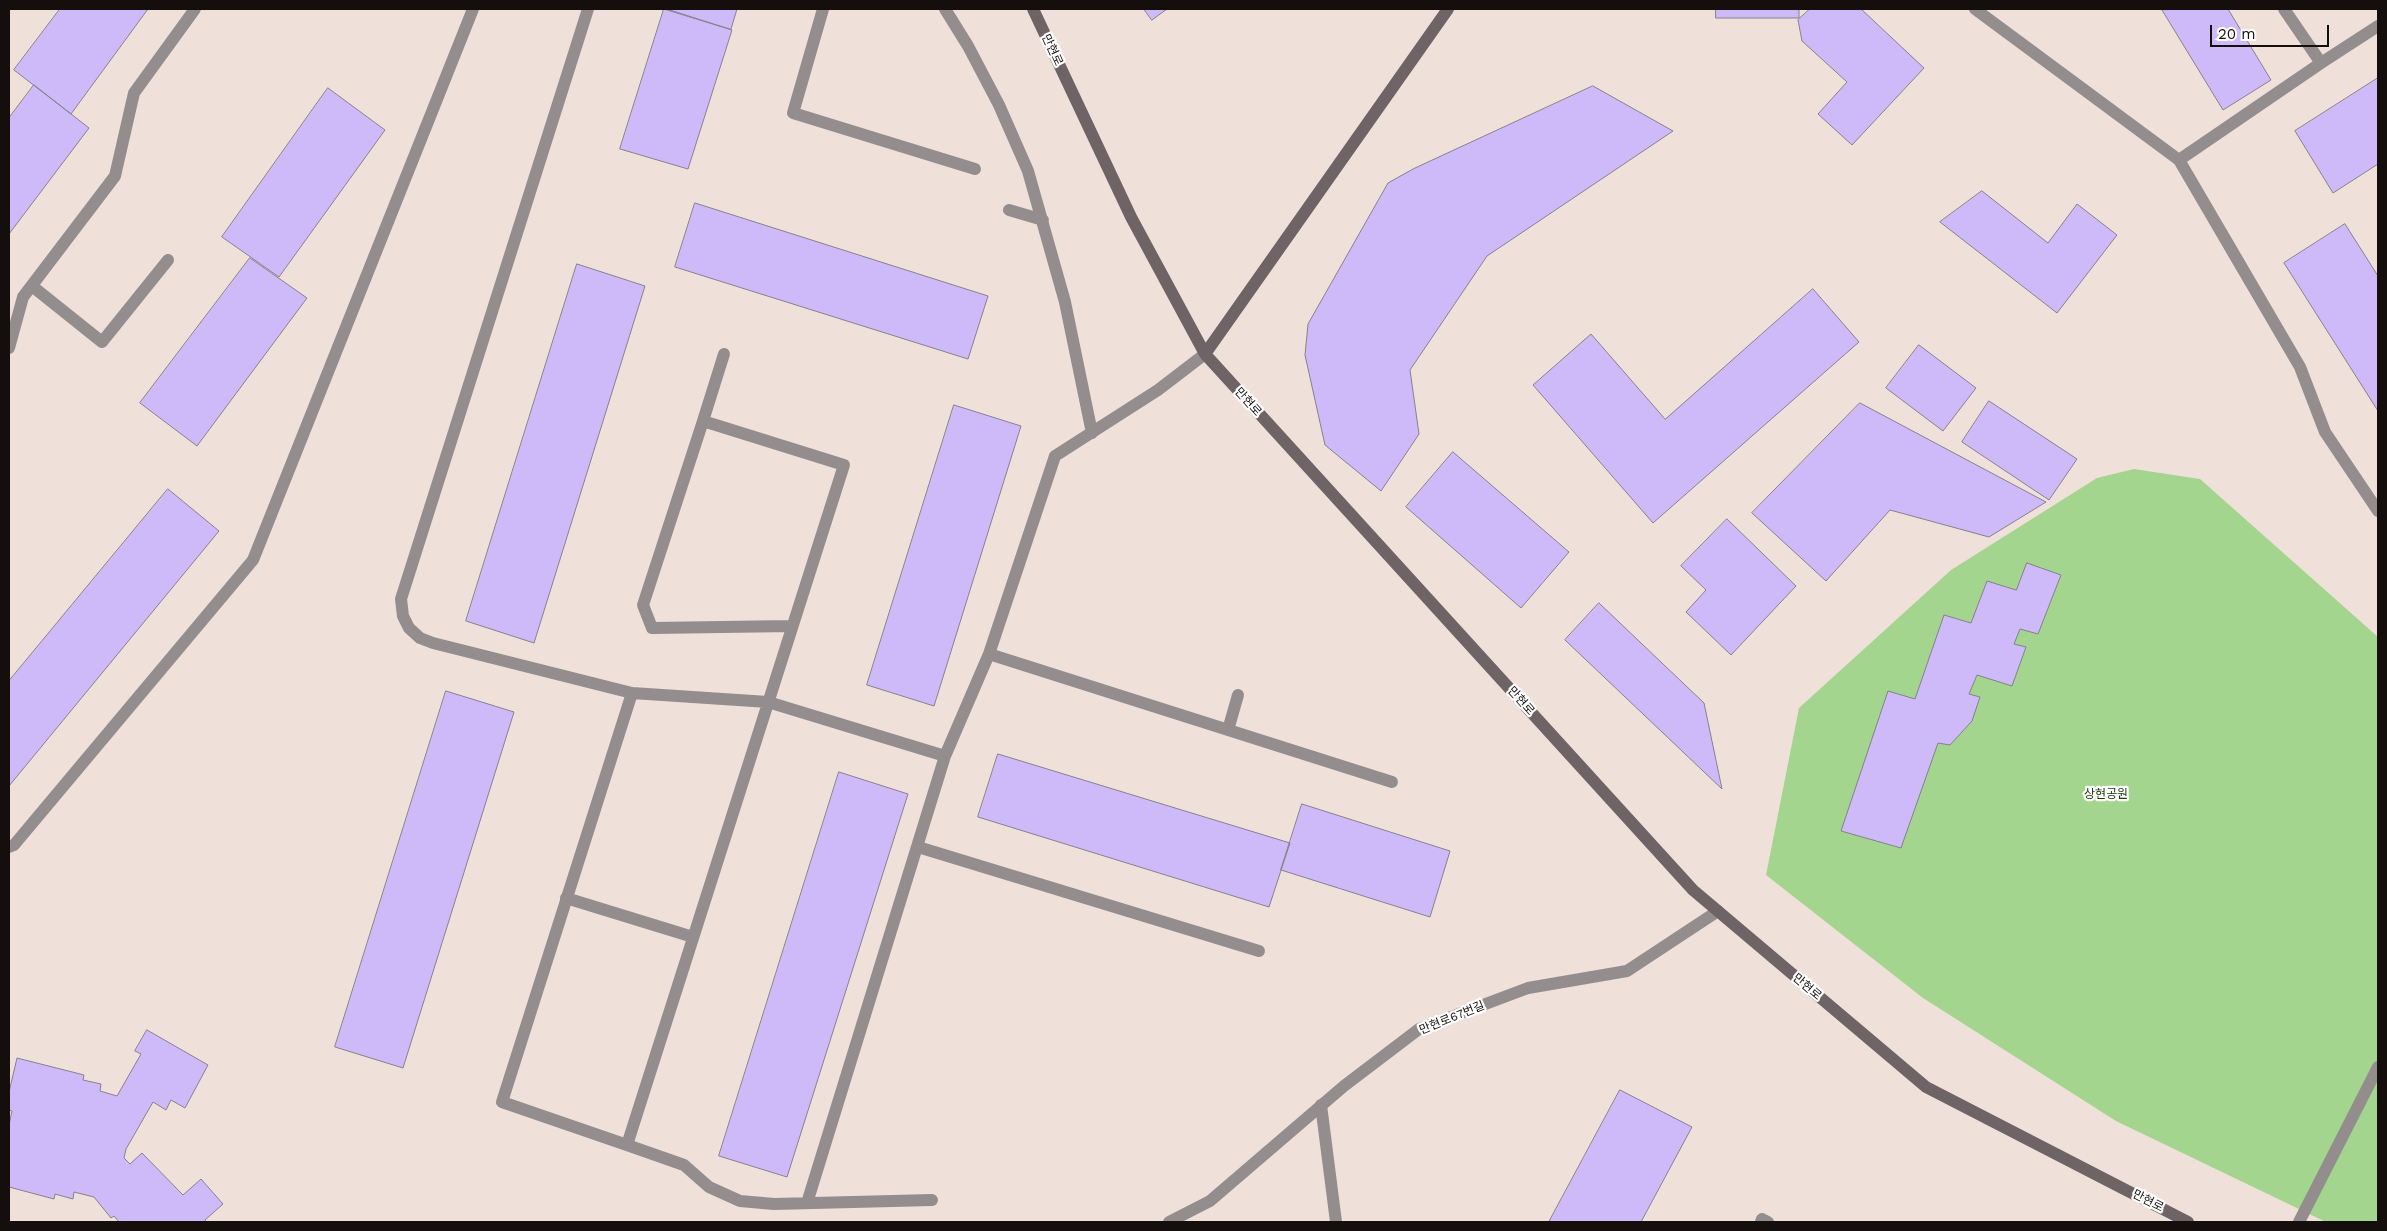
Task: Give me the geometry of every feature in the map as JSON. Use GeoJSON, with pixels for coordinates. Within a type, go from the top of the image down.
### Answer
{"type":"FeatureCollection","features":[{"type":"Feature","properties":{"kind":"street"},"geometry":{"type":"LineString","coordinates":[[9,348],[23,298],[115,176],[134,93],[195,9]]}},
{"type":"Feature","properties":{"kind":"street"},"geometry":{"type":"LineString","coordinates":[[9,847],[14,845],[253,560],[474,9]]}},
{"type":"Feature","properties":{"kind":"street"},"geometry":{"type":"LineString","coordinates":[[588,9],[401,599],[403,616],[408,628],[420,638],[455,649],[632,693],[768,702],[945,756]]}},
{"type":"Feature","properties":{"kind":"street"},"geometry":{"type":"LineString","coordinates":[[823,9],[793,113],[975,169]]}},
{"type":"Feature","properties":{"kind":"street"},"geometry":{"type":"LineString","coordinates":[[945,9],[968,46],[999,105],[1028,170],[1065,302],[1092,432]]}},
{"type":"Feature","properties":{"kind":"street","name":"만현로"},"geometry":{"type":"LineString","coordinates":[[1033,9],[1131,217],[1205,354],[1692,890],[1926,1087],[2188,1222]]}},
{"type":"Feature","properties":{"kind":"street"},"geometry":{"type":"LineString","coordinates":[[806,1203],[945,756],[989,654],[1054,456],[1158,390],[1205,354],[1448,9]]}},
{"type":"Feature","properties":{"kind":"street"},"geometry":{"type":"LineString","coordinates":[[1975,9],[2180,160],[2300,367],[2325,432],[2378,511]]}},
{"type":"Feature","properties":{"kind":"street"},"geometry":{"type":"LineString","coordinates":[[2284,9],[2321,63]]}},
{"type":"Feature","properties":{"kind":"street"},"geometry":{"type":"LineString","coordinates":[[2180,160],[2378,26]]}},
{"type":"Feature","properties":{"kind":"street"},"geometry":{"type":"LineString","coordinates":[[1009,210],[1043,220]]}},
{"type":"Feature","properties":{"kind":"street"},"geometry":{"type":"LineString","coordinates":[[32,286],[102,342],[168,260]]}},
{"type":"Feature","properties":{"kind":"street"},"geometry":{"type":"LineString","coordinates":[[724,354],[643,605],[652,628],[792,626]]}},
{"type":"Feature","properties":{"kind":"street"},"geometry":{"type":"LineString","coordinates":[[627,1145],[844,466],[703,420]]}},
{"type":"Feature","properties":{"kind":"street"},"geometry":{"type":"LineString","coordinates":[[989,654],[1392,782]]}},
{"type":"Feature","properties":{"kind":"street"},"geometry":{"type":"LineString","coordinates":[[632,693],[502,1102],[684,1165],[709,1187],[740,1201],[774,1204],[932,1200]]}},
{"type":"Feature","properties":{"kind":"street"},"geometry":{"type":"LineString","coordinates":[[1228,730],[1238,695]]}},
{"type":"Feature","properties":{"kind":"street"},"geometry":{"type":"LineString","coordinates":[[918,847],[1258,952]]}},
{"type":"Feature","properties":{"kind":"street"},"geometry":{"type":"LineString","coordinates":[[566,898],[693,937]]}},
{"type":"Feature","properties":{"kind":"street","name":"만현로67번길"},"geometry":{"type":"LineString","coordinates":[[1169,1222],[1210,1201],[1321,1105],[1419,1030],[1528,988],[1627,971],[1718,911]]}},
{"type":"Feature","properties":{"kind":"street"},"geometry":{"type":"LineString","coordinates":[[2299,1222],[2378,1067]]}},
{"type":"Feature","properties":{"kind":"street"},"geometry":{"type":"LineString","coordinates":[[1321,1105],[1336,1222]]}},
{"type":"Feature","properties":{"kind":"street"},"geometry":{"type":"LineString","coordinates":[[1761,1222],[1762,1219],[1768,1222]]}},
{"type":"Feature","properties":{"kind":"green space","name":"상현공원"},"geometry":{"type":"Polygon","coordinates":[[[2134,469],[2200,479],[2378,637],[2378,1222],[2326,1222],[2116,1121],[1923,998],[1766,875],[1799,708],[1951,570],[2097,478],[2134,469]]]}},
{"type":"Feature","properties":{"kind":"building"},"geometry":{"type":"Polygon","coordinates":[[[60,9],[148,9],[71,114],[14,70],[60,9]]]}},
{"type":"Feature","properties":{"kind":"building"},"geometry":{"type":"Polygon","coordinates":[[[664,9],[732,30],[688,169],[620,149],[664,9]]]}},
{"type":"Feature","properties":{"kind":"building"},"geometry":{"type":"Polygon","coordinates":[[[667,9],[737,9],[731,29],[667,9]]]}},
{"type":"Feature","properties":{"kind":"building"},"geometry":{"type":"Polygon","coordinates":[[[1144,9],[1167,9],[1152,20],[1144,9]]]}},
{"type":"Feature","properties":{"kind":"building"},"geometry":{"type":"Polygon","coordinates":[[[1716,9],[1799,9],[1799,18],[1716,18],[1716,9]]]}},
{"type":"Feature","properties":{"kind":"building"},"geometry":{"type":"Polygon","coordinates":[[[1810,9],[1861,9],[1924,68],[1852,145],[1818,114],[1847,82],[1802,41],[1798,20],[1810,9]]]}},
{"type":"Feature","properties":{"kind":"building"},"geometry":{"type":"Polygon","coordinates":[[[2228,9],[2271,80],[2223,110],[2162,10],[2228,9]]]}},
{"type":"Feature","properties":{"kind":"building"},"geometry":{"type":"Polygon","coordinates":[[[2378,78],[2378,164],[2333,193],[2295,131],[2378,78]]]}},
{"type":"Feature","properties":{"kind":"building"},"geometry":{"type":"Polygon","coordinates":[[[34,85],[89,128],[9,234],[9,118],[34,85]]]}},
{"type":"Feature","properties":{"kind":"building"},"geometry":{"type":"Polygon","coordinates":[[[1593,86],[1673,131],[1487,256],[1410,370],[1419,434],[1381,491],[1325,445],[1305,355],[1308,324],[1388,183],[1413,169],[1593,86]]]}},
{"type":"Feature","properties":{"kind":"building"},"geometry":{"type":"Polygon","coordinates":[[[328,88],[385,130],[279,277],[222,237],[328,88]]]}},
{"type":"Feature","properties":{"kind":"building"},"geometry":{"type":"Polygon","coordinates":[[[1982,191],[2048,243],[2077,204],[2117,235],[2057,313],[1940,222],[1982,191]]]}},
{"type":"Feature","properties":{"kind":"building"},"geometry":{"type":"Polygon","coordinates":[[[695,203],[988,296],[968,359],[675,267],[695,203]]]}},
{"type":"Feature","properties":{"kind":"building"},"geometry":{"type":"Polygon","coordinates":[[[2345,224],[2378,276],[2378,411],[2284,263],[2345,224]]]}},
{"type":"Feature","properties":{"kind":"building"},"geometry":{"type":"Polygon","coordinates":[[[250,258],[307,298],[197,446],[140,403],[250,258]]]}},
{"type":"Feature","properties":{"kind":"building"},"geometry":{"type":"Polygon","coordinates":[[[577,264],[645,286],[534,643],[466,621],[577,264]]]}},
{"type":"Feature","properties":{"kind":"building"},"geometry":{"type":"Polygon","coordinates":[[[1813,289],[1859,342],[1653,523],[1533,385],[1591,334],[1665,419],[1813,289]]]}},
{"type":"Feature","properties":{"kind":"building"},"geometry":{"type":"Polygon","coordinates":[[[1919,345],[1976,388],[1943,431],[1886,388],[1919,345]]]}},
{"type":"Feature","properties":{"kind":"building"},"geometry":{"type":"Polygon","coordinates":[[[1989,401],[2077,459],[2049,500],[1962,442],[1989,401]]]}},
{"type":"Feature","properties":{"kind":"building"},"geometry":{"type":"Polygon","coordinates":[[[1860,403],[2046,502],[1989,537],[1890,510],[1826,581],[1752,513],[1860,403]]]}},
{"type":"Feature","properties":{"kind":"building"},"geometry":{"type":"Polygon","coordinates":[[[954,405],[1021,426],[934,706],[867,685],[954,405]]]}},
{"type":"Feature","properties":{"kind":"building"},"geometry":{"type":"Polygon","coordinates":[[[1453,452],[1569,552],[1521,608],[1406,507],[1453,452]]]}},
{"type":"Feature","properties":{"kind":"building"},"geometry":{"type":"Polygon","coordinates":[[[168,489],[219,531],[9,786],[9,681],[168,489]]]}},
{"type":"Feature","properties":{"kind":"building"},"geometry":{"type":"Polygon","coordinates":[[[1727,519],[1796,586],[1731,655],[1686,612],[1706,590],[1681,566],[1727,519]]]}},
{"type":"Feature","properties":{"kind":"building"},"geometry":{"type":"Polygon","coordinates":[[[2027,563],[2061,575],[2038,634],[2020,629],[2014,644],[2026,647],[2012,686],[1977,675],[1969,694],[1980,697],[1972,721],[1950,745],[1938,743],[1901,848],[1841,831],[1888,691],[1915,699],[1944,615],[1971,623],[1987,581],[2016,590],[2027,563]]]}},
{"type":"Feature","properties":{"kind":"building"},"geometry":{"type":"Polygon","coordinates":[[[1599,603],[1704,703],[1722,789],[1565,640],[1599,603]]]}},
{"type":"Feature","properties":{"kind":"building"},"geometry":{"type":"Polygon","coordinates":[[[446,691],[514,712],[403,1068],[335,1047],[446,691]]]}},
{"type":"Feature","properties":{"kind":"building"},"geometry":{"type":"Polygon","coordinates":[[[998,754],[1290,843],[1269,907],[978,817],[998,754]]]}},
{"type":"Feature","properties":{"kind":"building"},"geometry":{"type":"Polygon","coordinates":[[[839,772],[908,794],[787,1177],[719,1156],[839,772]]]}},
{"type":"Feature","properties":{"kind":"building"},"geometry":{"type":"Polygon","coordinates":[[[1302,804],[1450,851],[1430,917],[1281,870],[1302,804]]]}},
{"type":"Feature","properties":{"kind":"building"},"geometry":{"type":"Polygon","coordinates":[[[147,1030],[208,1065],[185,1108],[171,1100],[166,1110],[153,1102],[126,1149],[124,1158],[130,1164],[142,1153],[183,1195],[201,1179],[223,1204],[205,1220],[206,1222],[119,1222],[114,1216],[111,1218],[94,1197],[74,1192],[73,1199],[55,1194],[54,1199],[9,1187],[9,1125],[12,1111],[9,1110],[9,1092],[17,1058],[84,1075],[83,1080],[101,1084],[100,1091],[117,1096],[141,1054],[135,1051],[147,1030]]]}},
{"type":"Feature","properties":{"kind":"building"},"geometry":{"type":"Polygon","coordinates":[[[1620,1090],[1692,1127],[1641,1222],[1549,1222],[1620,1090]]]}}]}
